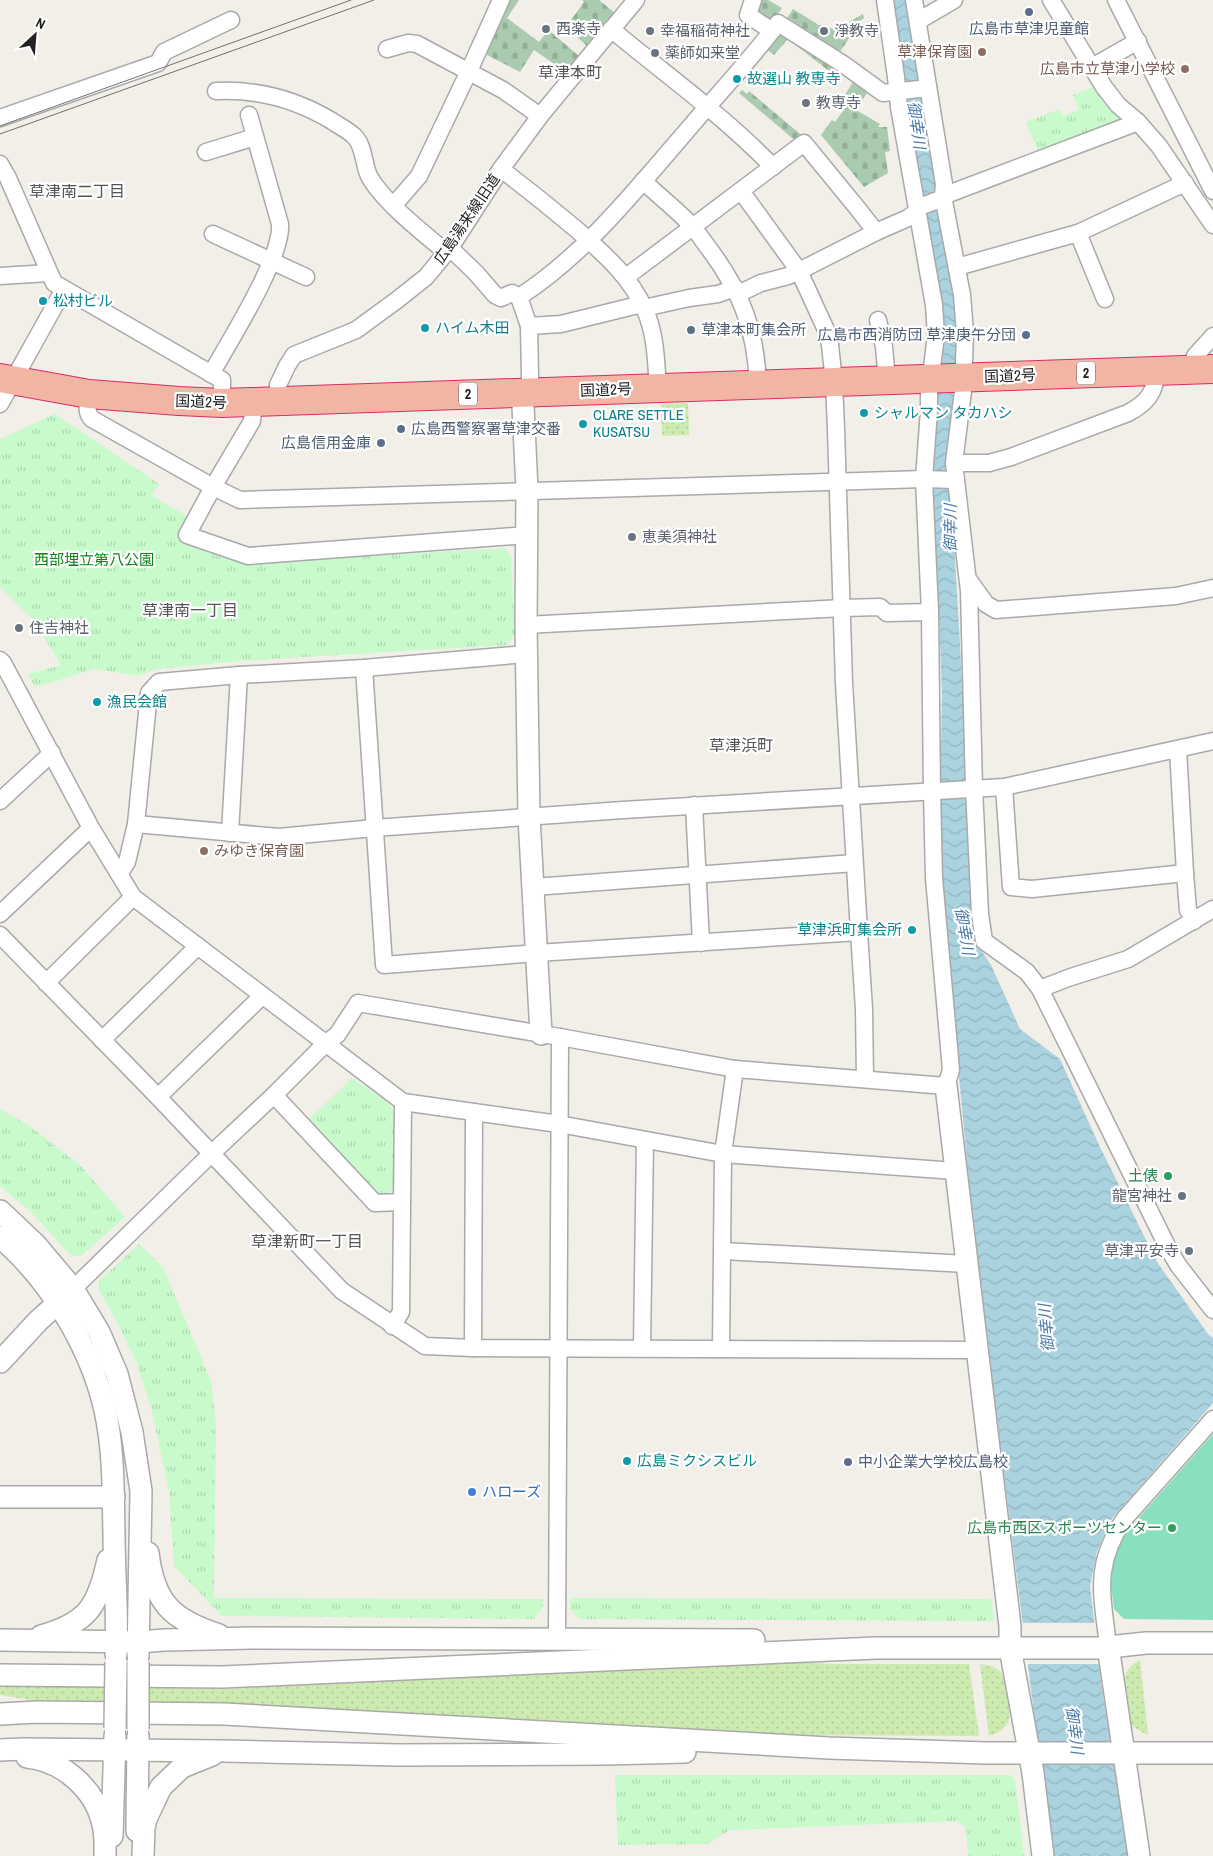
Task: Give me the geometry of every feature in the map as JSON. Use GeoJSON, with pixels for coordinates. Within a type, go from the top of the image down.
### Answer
{"type":"FeatureCollection","features":[{"type":"Feature","properties":{"kind":"highway","name":"国道2号"},"geometry":{"type":"LineString","coordinates":[[7,379],[89,394],[170,401],[222,403],[1203,369]]}},
{"type":"Feature","properties":{"kind":"street"},"geometry":{"type":"LineString","coordinates":[[393,206],[419,176],[501,0]]}},
{"type":"Feature","properties":{"kind":"street","name":"広島湯来線旧道"},"geometry":{"type":"LineString","coordinates":[[526,535],[248,556],[187,535],[252,421],[278,386],[294,355],[346,335],[364,325],[426,276],[448,250],[501,169],[540,116],[636,0]]}},
{"type":"Feature","properties":{"kind":"street"},"geometry":{"type":"LineString","coordinates":[[753,0],[748,14],[772,31]]}},
{"type":"Feature","properties":{"kind":"street"},"geometry":{"type":"LineString","coordinates":[[885,0],[898,92],[934,305],[936,335],[948,378],[954,474],[968,579],[971,789],[980,914],[984,941],[1027,972],[1040,989],[1167,1246],[1178,1265],[1213,1310]]}},
{"type":"Feature","properties":{"kind":"street"},"geometry":{"type":"LineString","coordinates":[[914,0],[926,88],[944,184],[942,198],[962,295],[966,333],[948,378],[929,392],[927,479],[936,790],[934,878],[951,1070],[946,1086],[1010,1626],[1017,1648],[1034,1753],[1043,1856]]}},
{"type":"Feature","properties":{"kind":"street"},"geometry":{"type":"LineString","coordinates":[[918,20],[954,0]]}},
{"type":"Feature","properties":{"kind":"street"},"geometry":{"type":"LineString","coordinates":[[1051,0],[1104,86],[1118,105],[1138,122],[1159,146],[1213,225]]}},
{"type":"Feature","properties":{"kind":"street"},"geometry":{"type":"LineString","coordinates":[[1116,0],[1213,193],[1199,204]]}},
{"type":"Feature","properties":{"kind":"street"},"geometry":{"type":"LineString","coordinates":[[0,118],[158,62],[164,52],[231,20]]}},
{"type":"Feature","properties":{"kind":"street"},"geometry":{"type":"LineString","coordinates":[[519,297],[556,271],[589,240],[643,181],[778,23],[882,92],[926,88]]}},
{"type":"Feature","properties":{"kind":"street"},"geometry":{"type":"LineString","coordinates":[[611,29],[707,107],[773,167]]}},
{"type":"Feature","properties":{"kind":"street"},"geometry":{"type":"LineString","coordinates":[[1092,67],[1138,41]]}},
{"type":"Feature","properties":{"kind":"street"},"geometry":{"type":"LineString","coordinates":[[388,49],[408,43],[417,44],[503,90],[540,116]]}},
{"type":"Feature","properties":{"kind":"street"},"geometry":{"type":"LineString","coordinates":[[216,91],[264,94],[290,102],[318,112],[350,133],[358,140],[370,178],[393,206],[476,272],[495,295],[501,298],[512,293],[519,297],[529,326],[530,378],[523,406],[527,490],[526,654],[529,817],[537,953],[551,1035],[559,1124],[557,1638]]}},
{"type":"Feature","properties":{"kind":"street"},"geometry":{"type":"LineString","coordinates":[[211,374],[250,304],[271,261],[280,237],[280,224],[249,114]]}},
{"type":"Feature","properties":{"kind":"street"},"geometry":{"type":"LineString","coordinates":[[529,326],[561,324],[643,306],[737,291],[788,276],[908,218],[918,209],[942,198],[1138,122]]}},
{"type":"Feature","properties":{"kind":"street"},"geometry":{"type":"LineString","coordinates":[[206,152],[255,137]]}},
{"type":"Feature","properties":{"kind":"street"},"geometry":{"type":"LineString","coordinates":[[626,277],[804,143],[876,232]]}},
{"type":"Feature","properties":{"kind":"street"},"geometry":{"type":"LineString","coordinates":[[0,164],[54,283],[222,380],[222,403]]}},
{"type":"Feature","properties":{"kind":"street"},"geometry":{"type":"LineString","coordinates":[[501,169],[597,246],[626,277],[643,306],[656,350],[658,389]]}},
{"type":"Feature","properties":{"kind":"street"},"geometry":{"type":"LineString","coordinates":[[643,181],[692,226],[725,271],[737,291],[753,337],[758,385]]}},
{"type":"Feature","properties":{"kind":"street"},"geometry":{"type":"LineString","coordinates":[[957,267],[1078,233],[1185,183]]}},
{"type":"Feature","properties":{"kind":"street"},"geometry":{"type":"LineString","coordinates":[[741,191],[799,271],[827,332],[830,345],[834,382],[844,683],[864,1009],[865,1079]]}},
{"type":"Feature","properties":{"kind":"street"},"geometry":{"type":"LineString","coordinates":[[1078,233],[1105,298]]}},
{"type":"Feature","properties":{"kind":"street"},"geometry":{"type":"LineString","coordinates":[[213,234],[306,277]]}},
{"type":"Feature","properties":{"kind":"street"},"geometry":{"type":"LineString","coordinates":[[0,276],[49,273]]}},
{"type":"Feature","properties":{"kind":"street"},"geometry":{"type":"LineString","coordinates":[[0,404],[7,379],[64,289]]}},
{"type":"Feature","properties":{"kind":"street"},"geometry":{"type":"LineString","coordinates":[[878,320],[884,347],[887,380]]}},
{"type":"Feature","properties":{"kind":"street"},"geometry":{"type":"LineString","coordinates":[[1203,369],[1195,356],[1213,336]]}},
{"type":"Feature","properties":{"kind":"street"},"geometry":{"type":"LineString","coordinates":[[89,394],[87,408],[92,419],[213,487],[240,500],[927,479],[954,474],[1011,457],[1128,413],[1147,399],[1156,384],[1156,371]]}},
{"type":"Feature","properties":{"kind":"street"},"geometry":{"type":"LineString","coordinates":[[968,579],[986,604],[996,610],[1176,596],[1213,588]]}},
{"type":"Feature","properties":{"kind":"street"},"geometry":{"type":"LineString","coordinates":[[526,625],[843,608],[880,607],[887,613],[930,612]]}},
{"type":"Feature","properties":{"kind":"street"},"geometry":{"type":"LineString","coordinates":[[119,874],[127,862],[136,824],[149,693],[159,682],[239,675],[364,668],[526,654]]}},
{"type":"Feature","properties":{"kind":"street"},"geometry":{"type":"LineString","coordinates":[[0,660],[91,828],[133,897],[404,1102],[559,1124],[723,1154],[956,1171]]}},
{"type":"Feature","properties":{"kind":"street"},"geometry":{"type":"LineString","coordinates":[[364,668],[384,965],[858,932]]}},
{"type":"Feature","properties":{"kind":"street"},"geometry":{"type":"LineString","coordinates":[[230,833],[239,675]]}},
{"type":"Feature","properties":{"kind":"street"},"geometry":{"type":"LineString","coordinates":[[136,824],[279,837],[374,828],[694,805],[971,789],[1004,786],[1213,742]]}},
{"type":"Feature","properties":{"kind":"street"},"geometry":{"type":"LineString","coordinates":[[1178,749],[1188,910],[1194,920]]}},
{"type":"Feature","properties":{"kind":"street"},"geometry":{"type":"LineString","coordinates":[[0,801],[52,753]]}},
{"type":"Feature","properties":{"kind":"street"},"geometry":{"type":"LineString","coordinates":[[1004,786],[1011,888],[1032,889],[1185,873]]}},
{"type":"Feature","properties":{"kind":"street"},"geometry":{"type":"LineString","coordinates":[[694,805],[701,943]]}},
{"type":"Feature","properties":{"kind":"street"},"geometry":{"type":"LineString","coordinates":[[0,914],[91,828]]}},
{"type":"Feature","properties":{"kind":"street"},"geometry":{"type":"LineString","coordinates":[[534,886],[698,876],[854,863]]}},
{"type":"Feature","properties":{"kind":"street"},"geometry":{"type":"LineString","coordinates":[[46,983],[133,897]]}},
{"type":"Feature","properties":{"kind":"street"},"geometry":{"type":"LineString","coordinates":[[1040,989],[1068,978],[1128,960],[1213,909]]}},
{"type":"Feature","properties":{"kind":"street"},"geometry":{"type":"LineString","coordinates":[[0,935],[158,1097],[342,1291],[424,1346],[473,1348],[977,1350]]}},
{"type":"Feature","properties":{"kind":"street"},"geometry":{"type":"LineString","coordinates":[[102,1040],[198,946]]}},
{"type":"Feature","properties":{"kind":"street"},"geometry":{"type":"LineString","coordinates":[[158,1097],[262,996]]}},
{"type":"Feature","properties":{"kind":"street"},"geometry":{"type":"LineString","coordinates":[[0,1362],[211,1154],[326,1043],[337,1035],[358,1003],[551,1035],[735,1069],[946,1086]]}},
{"type":"Feature","properties":{"kind":"street"},"geometry":{"type":"LineString","coordinates":[[721,1348],[723,1154],[735,1069]]}},
{"type":"Feature","properties":{"kind":"street"},"geometry":{"type":"LineString","coordinates":[[274,1095],[375,1203],[402,1202]]}},
{"type":"Feature","properties":{"kind":"street"},"geometry":{"type":"LineString","coordinates":[[392,1326],[401,1312],[404,1102]]}},
{"type":"Feature","properties":{"kind":"street"},"geometry":{"type":"LineString","coordinates":[[473,1348],[474,1112]]}},
{"type":"Feature","properties":{"kind":"street"},"geometry":{"type":"LineString","coordinates":[[642,1348],[644,1140]]}},
{"type":"Feature","properties":{"kind":"street"},"geometry":{"type":"LineString","coordinates":[[0,1212],[36,1245],[73,1288],[99,1332],[117,1374],[135,1449],[146,1518],[148,1556],[156,1588],[165,1606],[199,1628],[222,1636],[252,1638]]}},
{"type":"Feature","properties":{"kind":"street"},"geometry":{"type":"LineString","coordinates":[[0,1237],[24,1260],[57,1304],[86,1353],[103,1402],[110,1439],[114,1497],[116,1652],[111,1856]]}},
{"type":"Feature","properties":{"kind":"street"},"geometry":{"type":"LineString","coordinates":[[723,1251],[967,1264]]}},
{"type":"Feature","properties":{"kind":"street"},"geometry":{"type":"LineString","coordinates":[[1139,1856],[1119,1753],[1104,1646],[1102,1569],[1110,1542],[1125,1518],[1213,1419]]}},
{"type":"Feature","properties":{"kind":"street"},"geometry":{"type":"LineString","coordinates":[[137,1856],[141,1491]]}},
{"type":"Feature","properties":{"kind":"street"},"geometry":{"type":"LineString","coordinates":[[0,1496],[114,1497]]}},
{"type":"Feature","properties":{"kind":"street"},"geometry":{"type":"LineString","coordinates":[[29,1640],[60,1630],[86,1615],[103,1582],[114,1533]]}},
{"type":"Feature","properties":{"kind":"street"},"geometry":{"type":"LineString","coordinates":[[0,1640],[29,1640],[116,1652],[138,1652],[164,1640],[252,1638],[751,1640],[876,1648]]}},
{"type":"Feature","properties":{"kind":"street"},"geometry":{"type":"LineString","coordinates":[[0,1675],[223,1677],[876,1648],[1017,1648],[1146,1643],[1213,1644]]}},
{"type":"Feature","properties":{"kind":"street"},"geometry":{"type":"LineString","coordinates":[[0,1707],[37,1712]]}},
{"type":"Feature","properties":{"kind":"street"},"geometry":{"type":"LineString","coordinates":[[0,1714],[37,1712],[224,1714],[829,1748],[1034,1753],[1213,1753]]}},
{"type":"Feature","properties":{"kind":"street"},"geometry":{"type":"LineString","coordinates":[[0,1750],[224,1751],[398,1755],[596,1754],[829,1748]]}},
{"type":"Feature","properties":{"kind":"street"},"geometry":{"type":"LineString","coordinates":[[143,1856],[146,1819],[161,1787],[182,1767],[224,1751]]}},
{"type":"Feature","properties":{"kind":"street"},"geometry":{"type":"LineString","coordinates":[[0,1756],[39,1759],[54,1764],[74,1779],[90,1796],[100,1814],[105,1833],[105,1856]]}},
{"type":"Feature","properties":{"kind":"green space"},"geometry":{"type":"Polygon","coordinates":[[[504,0],[519,0],[507,18],[539,42],[546,33],[549,35],[551,32],[579,56],[566,72],[534,50],[520,72],[481,52],[504,0]]]}},
{"type":"Feature","properties":{"kind":"green space"},"geometry":{"type":"Polygon","coordinates":[[[582,0],[599,0],[615,13],[587,46],[566,27],[584,2],[582,0]]]}},
{"type":"Feature","properties":{"kind":"green space"},"geometry":{"type":"Polygon","coordinates":[[[756,0],[768,0],[782,8],[770,26],[751,13],[756,0]]]}},
{"type":"Feature","properties":{"kind":"green space"},"geometry":{"type":"Polygon","coordinates":[[[793,9],[819,25],[841,31],[847,23],[863,14],[864,18],[854,25],[852,34],[837,56],[784,23],[793,9]]]}},
{"type":"Feature","properties":{"kind":"green space"},"geometry":{"type":"Polygon","coordinates":[[[780,27],[835,63],[829,71],[788,39],[774,55],[765,48],[780,27]]]}},
{"type":"Feature","properties":{"kind":"green space"},"geometry":{"type":"Polygon","coordinates":[[[856,77],[871,87],[856,110],[880,124],[878,127],[887,127],[890,151],[885,152],[888,173],[864,187],[821,135],[832,120],[835,122],[849,103],[843,98],[856,77]]]}},
{"type":"Feature","properties":{"kind":"green space"},"geometry":{"type":"Polygon","coordinates":[[[1097,86],[1126,122],[1039,154],[1026,122],[1060,109],[1063,116],[1079,110],[1073,95],[1097,86]]]}},
{"type":"Feature","properties":{"kind":"green space"},"geometry":{"type":"Polygon","coordinates":[[[742,90],[747,94],[749,91],[805,138],[798,143],[739,93],[742,90]]]}},
{"type":"Feature","properties":{"kind":"green space"},"geometry":{"type":"Polygon","coordinates":[[[688,403],[689,435],[662,436],[661,404],[688,403]]]}},
{"type":"Feature","properties":{"kind":"green space","name":"西部埋立第八公園"},"geometry":{"type":"Polygon","coordinates":[[[55,414],[159,484],[152,496],[189,517],[177,539],[233,561],[252,563],[505,548],[511,556],[515,634],[507,645],[239,661],[157,669],[138,676],[95,669],[35,687],[28,674],[61,665],[34,621],[0,587],[0,439],[55,414]]]}},
{"type":"Feature","properties":{"kind":"green space"},"geometry":{"type":"Polygon","coordinates":[[[352,1078],[389,1103],[395,1115],[395,1187],[389,1193],[380,1194],[308,1120],[352,1078]]]}},
{"type":"Feature","properties":{"kind":"green space"},"geometry":{"type":"Polygon","coordinates":[[[0,1109],[31,1127],[81,1166],[125,1217],[81,1256],[70,1255],[31,1212],[0,1186],[0,1109]]]}},
{"type":"Feature","properties":{"kind":"green space"},"geometry":{"type":"Polygon","coordinates":[[[139,1244],[163,1267],[211,1381],[216,1425],[214,1598],[544,1599],[543,1606],[534,1619],[222,1616],[174,1566],[169,1493],[152,1411],[137,1364],[98,1288],[100,1280],[139,1244]]]}},
{"type":"Feature","properties":{"kind":"green space","name":"広島市西区スポーツセンター"},"geometry":{"type":"Polygon","coordinates":[[[1213,1434],[1213,1620],[1124,1619],[1114,1609],[1111,1585],[1113,1564],[1120,1542],[1134,1523],[1213,1434]]]}},
{"type":"Feature","properties":{"kind":"green space"},"geometry":{"type":"Polygon","coordinates":[[[570,1598],[991,1599],[994,1621],[580,1619],[570,1609],[570,1598]]]}},
{"type":"Feature","properties":{"kind":"green space"},"geometry":{"type":"Polygon","coordinates":[[[764,1660],[830,1664],[969,1664],[979,1736],[800,1735],[247,1704],[49,1703],[0,1695],[0,1686],[229,1689],[764,1660]]]}},
{"type":"Feature","properties":{"kind":"green space"},"geometry":{"type":"Polygon","coordinates":[[[1140,1660],[1148,1735],[1137,1730],[1129,1721],[1125,1703],[1126,1674],[1140,1660]]]}},
{"type":"Feature","properties":{"kind":"green space"},"geometry":{"type":"Polygon","coordinates":[[[980,1664],[988,1665],[1000,1671],[1005,1677],[1010,1704],[1009,1720],[999,1732],[989,1736],[980,1664]]]}},
{"type":"Feature","properties":{"kind":"green space"},"geometry":{"type":"Polygon","coordinates":[[[615,1775],[1011,1775],[1015,1780],[1024,1856],[968,1856],[966,1828],[958,1821],[730,1830],[707,1844],[618,1845],[615,1775]]]}},
{"type":"Feature","properties":{"kind":"water","name":"御幸川"},"geometry":{"type":"Polygon","coordinates":[[[890,0],[909,0],[961,332],[950,469],[969,804],[970,889],[979,947],[991,965],[1020,1029],[1060,1059],[1100,1147],[1157,1262],[1208,1334],[1213,1338],[1213,1403],[1110,1521],[1097,1551],[1090,1586],[1102,1689],[1129,1856],[1052,1856],[974,1237],[941,883],[942,693],[931,469],[939,360],[890,0]]]}},
{"type":"Feature","properties":{"kind":"pier"},"geometry":{"type":"Polygon","coordinates":[[[1022,1623],[1097,1623],[1101,1664],[1027,1664],[1022,1623]]]}},
{"type":"Feature","properties":{"kind":"tram line"},"geometry":{"type":"LineString","coordinates":[[0,126],[351,0]]}},
{"type":"Feature","properties":{"kind":"tram line"},"geometry":{"type":"LineString","coordinates":[[0,134],[374,0]]}},
{"type":"Feature","properties":{"kind":"place","name":"広島市草津児童館"},"geometry":{"type":"Point","coordinates":[1029,12]}},
{"type":"Feature","properties":{"kind":"place","name":"西楽寺"},"geometry":{"type":"Point","coordinates":[546,29]}},
{"type":"Feature","properties":{"kind":"place","name":"幸福稲荷神社"},"geometry":{"type":"Point","coordinates":[650,31]}},
{"type":"Feature","properties":{"kind":"place","name":"淨教寺"},"geometry":{"type":"Point","coordinates":[824,31]}},
{"type":"Feature","properties":{"kind":"place","name":"草津保育園"},"geometry":{"type":"Point","coordinates":[982,52]}},
{"type":"Feature","properties":{"kind":"place","name":"薬師如来堂"},"geometry":{"type":"Point","coordinates":[655,53]}},
{"type":"Feature","properties":{"kind":"place","name":"広島市立草津小学校"},"geometry":{"type":"Point","coordinates":[1185,69]}},
{"type":"Feature","properties":{"kind":"place","name":"故選山 教専寺"},"geometry":{"type":"Point","coordinates":[737,79]}},
{"type":"Feature","properties":{"kind":"place","name":"教専寺"},"geometry":{"type":"Point","coordinates":[806,103]}},
{"type":"Feature","properties":{"kind":"place","name":"松村ビル"},"geometry":{"type":"Point","coordinates":[43,301]}},
{"type":"Feature","properties":{"kind":"place","name":"ハイム木田"},"geometry":{"type":"Point","coordinates":[425,328]}},
{"type":"Feature","properties":{"kind":"place","name":"草津本町集会所"},"geometry":{"type":"Point","coordinates":[691,330]}},
{"type":"Feature","properties":{"kind":"place","name":"広島市西消防団 草津庚午分団"},"geometry":{"type":"Point","coordinates":[1026,335]}},
{"type":"Feature","properties":{"kind":"place","name":"シャルマン タカハシ"},"geometry":{"type":"Point","coordinates":[864,413]}},
{"type":"Feature","properties":{"kind":"place","name":"CLARE SETTLE KUSATSU"},"geometry":{"type":"Point","coordinates":[583,424]}},
{"type":"Feature","properties":{"kind":"place","name":"広島西警察署草津交番"},"geometry":{"type":"Point","coordinates":[401,429]}},
{"type":"Feature","properties":{"kind":"place","name":"広島信用金庫"},"geometry":{"type":"Point","coordinates":[381,443]}},
{"type":"Feature","properties":{"kind":"place","name":"恵美須神社"},"geometry":{"type":"Point","coordinates":[632,537]}},
{"type":"Feature","properties":{"kind":"place","name":"住吉神社"},"geometry":{"type":"Point","coordinates":[19,628]}},
{"type":"Feature","properties":{"kind":"place","name":"漁民会館"},"geometry":{"type":"Point","coordinates":[97,702]}},
{"type":"Feature","properties":{"kind":"place","name":"みゆき保育園"},"geometry":{"type":"Point","coordinates":[204,851]}},
{"type":"Feature","properties":{"kind":"place","name":"草津浜町集会所"},"geometry":{"type":"Point","coordinates":[912,930]}},
{"type":"Feature","properties":{"kind":"place","name":"土俵"},"geometry":{"type":"Point","coordinates":[1168,1176]}},
{"type":"Feature","properties":{"kind":"place","name":"龍宮神社"},"geometry":{"type":"Point","coordinates":[1182,1196]}},
{"type":"Feature","properties":{"kind":"place","name":"草津平安寺"},"geometry":{"type":"Point","coordinates":[1189,1251]}},
{"type":"Feature","properties":{"kind":"place","name":"広島ミクシスビル"},"geometry":{"type":"Point","coordinates":[627,1461]}},
{"type":"Feature","properties":{"kind":"place","name":"中小企業大学校広島校"},"geometry":{"type":"Point","coordinates":[848,1462]}},
{"type":"Feature","properties":{"kind":"place","name":"ハローズ"},"geometry":{"type":"Point","coordinates":[472,1492]}},
{"type":"Feature","properties":{"kind":"place","name":"広島市西区スポーツセンター"},"geometry":{"type":"Point","coordinates":[1172,1528]}},
{"type":"Feature","properties":{"kind":"district","name":"草津本町"},"geometry":{"type":"Point","coordinates":[570,72]}},
{"type":"Feature","properties":{"kind":"district","name":"草津南二丁目"},"geometry":{"type":"Point","coordinates":[77,191]}},
{"type":"Feature","properties":{"kind":"district","name":"草津南一丁目"},"geometry":{"type":"Point","coordinates":[190,610]}},
{"type":"Feature","properties":{"kind":"district","name":"草津浜町"},"geometry":{"type":"Point","coordinates":[741,745]}},
{"type":"Feature","properties":{"kind":"district","name":"草津新町一丁目"},"geometry":{"type":"Point","coordinates":[307,1241]}}]}
